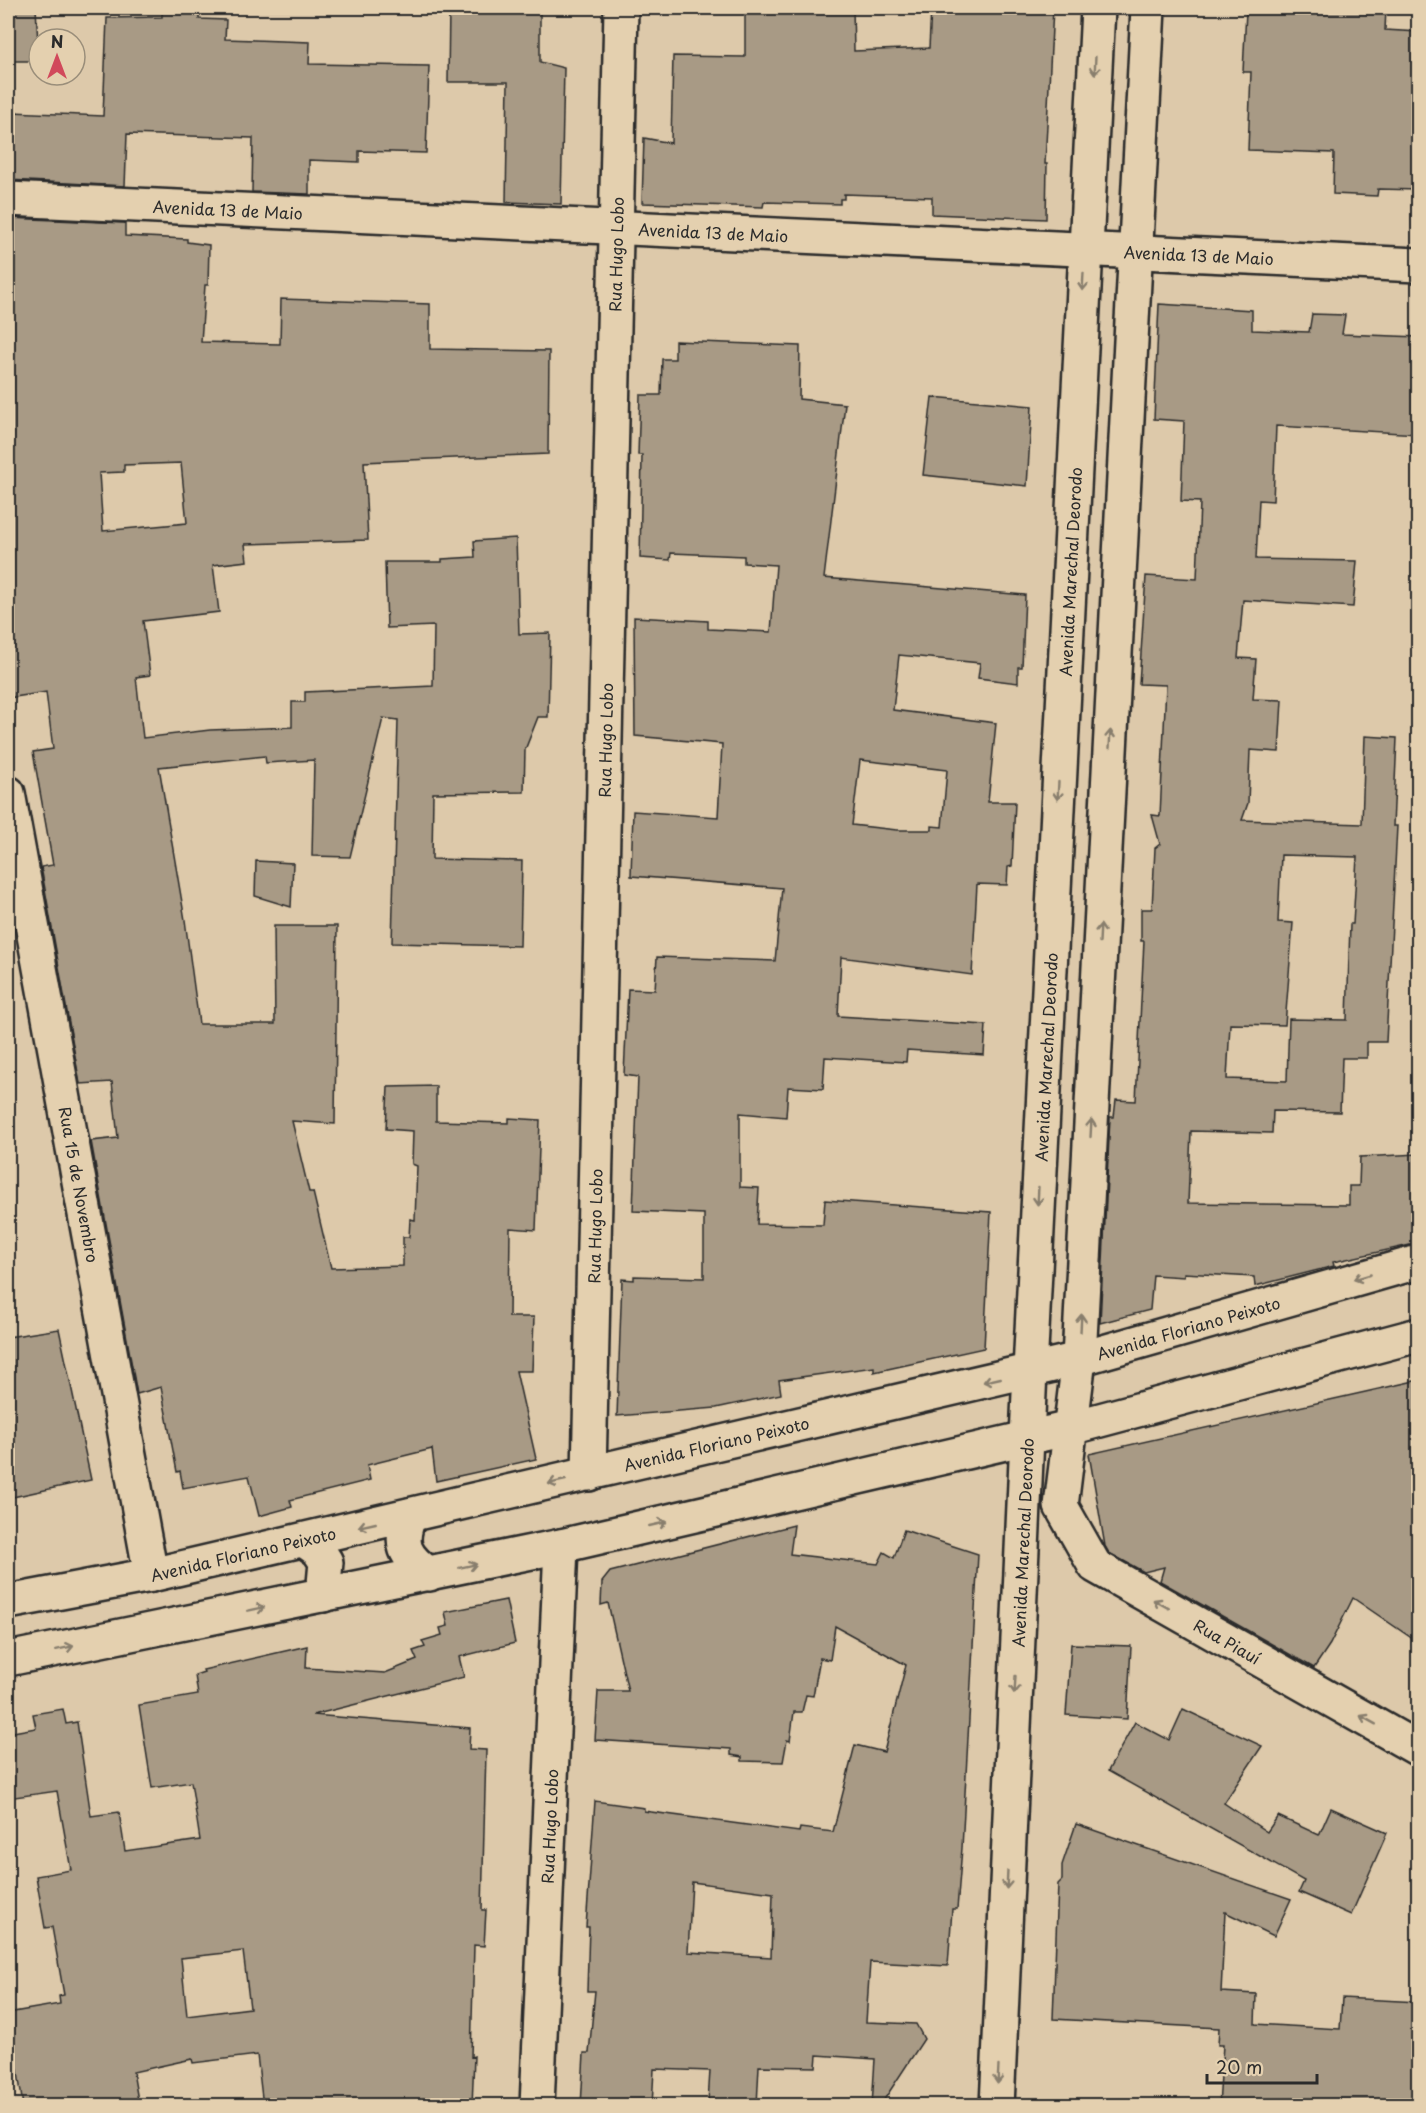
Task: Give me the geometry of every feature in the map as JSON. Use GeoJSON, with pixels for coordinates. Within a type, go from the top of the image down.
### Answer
{"type":"FeatureCollection","features":[{"type":"Feature","properties":{"kind":"street","name":"Rua Hugo Lobo"},"geometry":{"type":"LineString","coordinates":[[589,1474],[618,229],[621,8]]}},
{"type":"Feature","properties":{"kind":"street","name":"Avenida Marechal Deorodo"},"geometry":{"type":"LineString","coordinates":[[997,2106],[1030,1371],[1098,8]]}},
{"type":"Feature","properties":{"kind":"street"},"geometry":{"type":"LineString","coordinates":[[1070,1428],[1079,1359],[1148,8]]}},
{"type":"Feature","properties":{"kind":"street","name":"Avenida 13 de Maio"},"geometry":{"type":"LineString","coordinates":[[8,199],[1419,265]]}},
{"type":"Feature","properties":{"kind":"street","name":"Rua 15 de Novembro"},"geometry":{"type":"LineString","coordinates":[[8,793],[151,1575]]}},
{"type":"Feature","properties":{"kind":"street","name":"Avenida Floriano Peixoto"},"geometry":{"type":"LineString","coordinates":[[8,1602],[151,1575],[1030,1371],[1412,1268]]}},
{"type":"Feature","properties":{"kind":"street"},"geometry":{"type":"LineString","coordinates":[[12,1655],[561,1546],[1070,1428],[1418,1335]]}},
{"type":"Feature","properties":{"kind":"street","name":"Rua Piauí"},"geometry":{"type":"LineString","coordinates":[[1070,1428],[1061,1506],[1095,1566],[1419,1749]]}},
{"type":"Feature","properties":{"kind":"street"},"geometry":{"type":"LineString","coordinates":[[410,1515],[403,1531],[403,1545],[412,1562],[429,1574]]}},
{"type":"Feature","properties":{"kind":"street"},"geometry":{"type":"LineString","coordinates":[[303,1540],[319,1551],[326,1562],[323,1595]]}},
{"type":"Feature","properties":{"kind":"street","name":"Rua Hugo Lobo"},"geometry":{"type":"LineString","coordinates":[[537,2106],[561,1546]]}},
{"type":"Feature","properties":{"kind":"building"},"geometry":{"type":"Polygon","coordinates":[[[8,8],[36,8],[37,27],[27,27],[27,61],[8,61],[8,8]]]}},
{"type":"Feature","properties":{"kind":"building"},"geometry":{"type":"Polygon","coordinates":[[[162,8],[199,8],[199,19],[226,20],[225,39],[310,42],[309,64],[429,66],[426,153],[359,151],[359,162],[309,160],[309,194],[252,192],[253,138],[127,134],[125,186],[8,180],[8,147],[12,147],[12,112],[103,116],[107,18],[162,17],[162,8]]]}},
{"type":"Feature","properties":{"kind":"building"},"geometry":{"type":"Polygon","coordinates":[[[449,8],[540,8],[540,62],[564,68],[561,204],[506,202],[508,82],[448,82],[449,8]]]}},
{"type":"Feature","properties":{"kind":"building"},"geometry":{"type":"Polygon","coordinates":[[[745,8],[853,8],[854,51],[929,48],[931,8],[1053,8],[1045,164],[1047,164],[1046,219],[932,214],[932,197],[844,194],[844,199],[840,199],[840,204],[764,202],[763,207],[642,203],[644,138],[671,143],[673,56],[745,57],[745,8]]]}},
{"type":"Feature","properties":{"kind":"building"},"geometry":{"type":"Polygon","coordinates":[[[1251,8],[1386,8],[1385,30],[1419,32],[1419,190],[1378,189],[1377,196],[1333,194],[1334,153],[1248,150],[1251,72],[1243,72],[1246,11],[1251,12],[1251,8]]]}},
{"type":"Feature","properties":{"kind":"building"},"geometry":{"type":"Polygon","coordinates":[[[8,218],[125,223],[125,236],[187,239],[187,242],[209,245],[208,285],[205,285],[201,342],[280,344],[281,299],[430,304],[430,349],[549,351],[548,454],[364,462],[368,540],[245,544],[247,561],[213,565],[219,612],[143,621],[150,675],[136,677],[143,738],[210,730],[292,727],[292,702],[305,702],[305,692],[433,686],[434,626],[387,628],[385,562],[442,562],[442,559],[475,557],[474,541],[516,538],[519,634],[550,633],[548,717],[538,717],[525,750],[524,792],[433,793],[432,859],[522,861],[520,946],[392,943],[398,720],[383,718],[350,857],[312,856],[314,760],[266,763],[265,756],[159,767],[185,920],[199,1024],[275,1024],[274,926],[337,926],[335,1124],[292,1121],[309,1192],[313,1192],[331,1268],[403,1266],[403,1237],[409,1237],[410,1219],[415,1220],[417,1166],[412,1164],[413,1131],[386,1129],[388,1087],[436,1086],[436,1121],[509,1123],[509,1118],[540,1120],[536,1230],[510,1228],[509,1317],[534,1317],[532,1371],[516,1371],[536,1459],[436,1481],[432,1449],[367,1465],[370,1480],[290,1500],[292,1507],[259,1516],[249,1476],[183,1488],[180,1471],[177,1472],[161,1387],[137,1394],[91,1141],[118,1138],[112,1082],[80,1084],[41,867],[53,865],[33,752],[53,749],[46,692],[8,698],[8,218]],[[181,463],[124,465],[124,472],[99,473],[103,531],[187,523],[181,463]]]}},
{"type":"Feature","properties":{"kind":"building"},"geometry":{"type":"Polygon","coordinates":[[[1159,304],[1252,310],[1252,330],[1309,332],[1312,314],[1345,315],[1342,334],[1419,337],[1419,434],[1276,426],[1273,501],[1259,500],[1256,559],[1357,561],[1353,607],[1243,600],[1238,658],[1256,659],[1253,699],[1282,700],[1279,752],[1250,750],[1248,803],[1242,820],[1362,824],[1365,736],[1397,738],[1393,826],[1397,826],[1386,1042],[1367,1042],[1367,1058],[1342,1058],[1340,1112],[1273,1111],[1272,1133],[1191,1131],[1188,1203],[1349,1205],[1349,1186],[1359,1186],[1360,1157],[1419,1154],[1419,1243],[1333,1262],[1334,1266],[1255,1286],[1254,1277],[1184,1273],[1184,1277],[1153,1275],[1150,1310],[1100,1323],[1110,1117],[1114,1117],[1116,1100],[1136,1101],[1144,941],[1141,941],[1141,909],[1152,909],[1155,848],[1160,844],[1152,815],[1160,816],[1166,685],[1139,684],[1146,576],[1197,579],[1200,502],[1181,501],[1184,421],[1154,419],[1159,304]],[[1281,855],[1278,922],[1293,923],[1285,1025],[1230,1024],[1227,1079],[1287,1081],[1289,1019],[1347,1020],[1350,924],[1353,924],[1357,857],[1281,855]]]}},
{"type":"Feature","properties":{"kind":"building"},"geometry":{"type":"Polygon","coordinates":[[[675,341],[800,346],[799,399],[845,404],[824,578],[1025,595],[1022,667],[1018,667],[1018,683],[978,678],[980,663],[899,655],[893,710],[996,723],[988,802],[1015,802],[1012,866],[1008,867],[1007,885],[977,884],[972,975],[841,957],[838,1016],[986,1025],[984,1055],[907,1050],[906,1062],[825,1057],[823,1089],[788,1087],[786,1117],[740,1113],[740,1187],[759,1188],[757,1224],[823,1225],[825,1200],[991,1212],[984,1348],[874,1372],[874,1367],[779,1380],[781,1394],[716,1408],[617,1416],[622,1279],[634,1280],[634,1276],[704,1278],[704,1214],[633,1211],[638,1077],[624,1075],[628,989],[655,990],[657,957],[775,961],[782,888],[631,876],[633,811],[718,817],[722,744],[635,736],[634,617],[708,621],[708,629],[771,632],[776,565],[744,563],[744,556],[671,553],[670,560],[640,558],[642,455],[638,455],[640,395],[661,395],[662,359],[675,359],[675,341]],[[860,760],[852,825],[897,830],[932,830],[932,826],[942,827],[947,770],[860,760]]]}},
{"type":"Feature","properties":{"kind":"building"},"geometry":{"type":"Polygon","coordinates":[[[932,397],[1032,406],[1027,486],[923,475],[932,397]]]}},
{"type":"Feature","properties":{"kind":"building"},"geometry":{"type":"Polygon","coordinates":[[[256,861],[293,863],[291,907],[255,896],[256,861]]]}},
{"type":"Feature","properties":{"kind":"building"},"geometry":{"type":"Polygon","coordinates":[[[59,1329],[91,1480],[8,1498],[8,1337],[59,1329]]]}},
{"type":"Feature","properties":{"kind":"building"},"geometry":{"type":"Polygon","coordinates":[[[1419,1380],[1419,1643],[1353,1598],[1330,1644],[1314,1668],[1160,1581],[1164,1567],[1144,1572],[1109,1553],[1105,1546],[1089,1454],[1419,1380]]]}},
{"type":"Feature","properties":{"kind":"building"},"geometry":{"type":"Polygon","coordinates":[[[794,1525],[790,1554],[878,1564],[884,1552],[894,1558],[904,1530],[978,1554],[962,1848],[957,1909],[952,1909],[948,1966],[870,1962],[866,2022],[916,2024],[924,2039],[880,2106],[872,2106],[875,2059],[817,2055],[816,2067],[759,2066],[757,2105],[708,2102],[710,2071],[654,2069],[652,2106],[581,2106],[584,2053],[589,2053],[595,1991],[587,1991],[589,1927],[586,1927],[595,1801],[644,1808],[644,1811],[799,1832],[800,1828],[833,1832],[855,1745],[884,1752],[906,1665],[835,1626],[830,1660],[820,1658],[813,1696],[806,1695],[802,1712],[794,1712],[790,1741],[787,1740],[783,1762],[742,1761],[742,1757],[731,1755],[731,1749],[595,1740],[598,1691],[628,1691],[608,1603],[601,1605],[602,1582],[610,1572],[794,1525]],[[692,1882],[688,1952],[771,1957],[773,1893],[692,1882]]]}},
{"type":"Feature","properties":{"kind":"building"},"geometry":{"type":"Polygon","coordinates":[[[506,1600],[515,1643],[459,1657],[464,1677],[313,1715],[470,1728],[469,1749],[486,1750],[482,1910],[486,1910],[484,1946],[474,1945],[472,2106],[263,2106],[257,2055],[193,2063],[192,2059],[133,2072],[139,2106],[23,2106],[15,2052],[8,2053],[8,2013],[60,2004],[59,1996],[64,1995],[52,1927],[45,1928],[36,1876],[71,1870],[57,1791],[8,1798],[8,1733],[36,1728],[33,1714],[63,1709],[66,1724],[77,1722],[91,1816],[119,1812],[125,1851],[200,1840],[191,1782],[152,1788],[139,1705],[198,1695],[195,1675],[204,1672],[203,1670],[307,1646],[306,1668],[385,1673],[417,1660],[413,1651],[425,1647],[422,1641],[442,1635],[440,1628],[448,1626],[445,1612],[506,1600]],[[243,1951],[181,1958],[187,2016],[250,2008],[243,1951]]]}},
{"type":"Feature","properties":{"kind":"building"},"geometry":{"type":"Polygon","coordinates":[[[1071,1644],[1131,1646],[1127,1719],[1066,1715],[1071,1644]]]}},
{"type":"Feature","properties":{"kind":"building"},"geometry":{"type":"Polygon","coordinates":[[[1183,1709],[1262,1746],[1224,1803],[1267,1832],[1278,1816],[1319,1835],[1331,1808],[1387,1833],[1351,1915],[1299,1892],[1304,1881],[1108,1771],[1135,1722],[1169,1740],[1183,1709]]]}},
{"type":"Feature","properties":{"kind":"building"},"geometry":{"type":"Polygon","coordinates":[[[1076,1824],[1291,1899],[1274,1936],[1225,1912],[1221,1992],[1256,1994],[1255,2024],[1340,2029],[1342,1998],[1419,2002],[1419,2106],[1219,2106],[1223,2045],[1218,2045],[1219,2028],[1053,2019],[1058,1884],[1062,1880],[1062,1865],[1076,1824]]]}}]}
